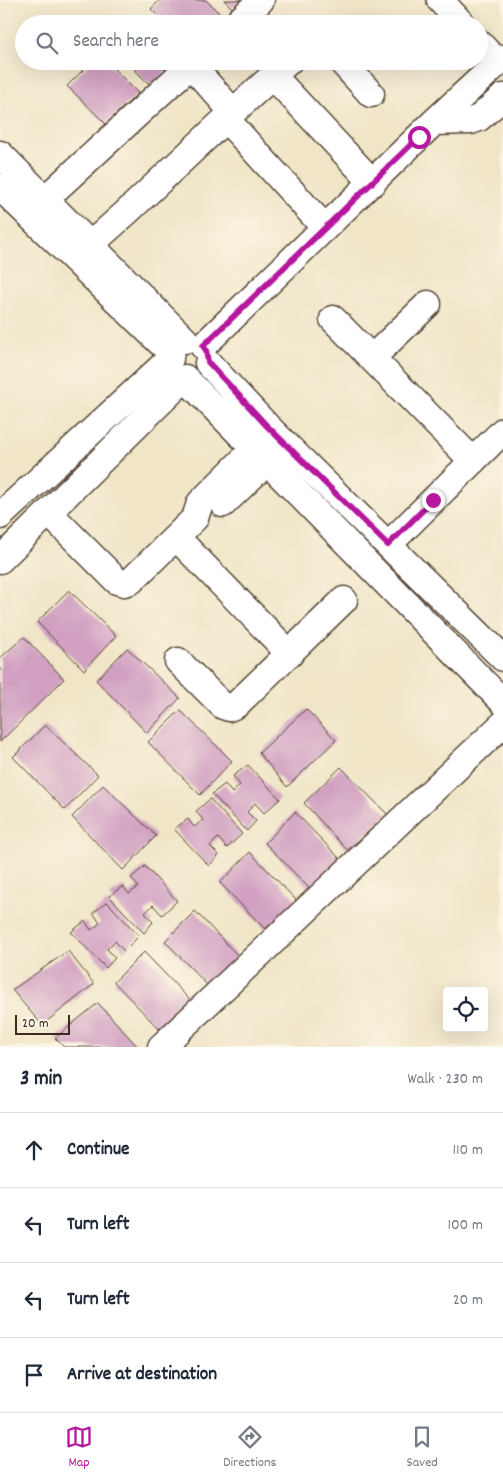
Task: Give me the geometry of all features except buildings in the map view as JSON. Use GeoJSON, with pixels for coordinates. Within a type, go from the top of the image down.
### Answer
{"type":"FeatureCollection","features":[{"type":"Feature","properties":{"kind":"street"},"geometry":{"type":"LineString","coordinates":[[245,15],[261,0]]}},
{"type":"Feature","properties":{"kind":"street"},"geometry":{"type":"LineString","coordinates":[[440,0],[454,15]]}},
{"type":"Feature","properties":{"kind":"street"},"geometry":{"type":"LineString","coordinates":[[0,516],[187,356],[373,183],[434,122],[500,61],[488,51]]}},
{"type":"Feature","properties":{"kind":"street"},"geometry":{"type":"LineString","coordinates":[[45,199],[185,70]]}},
{"type":"Feature","properties":{"kind":"street"},"geometry":{"type":"LineString","coordinates":[[198,70],[230,115],[325,228]]}},
{"type":"Feature","properties":{"kind":"street"},"geometry":{"type":"LineString","coordinates":[[90,245],[280,70]]}},
{"type":"Feature","properties":{"kind":"street"},"geometry":{"type":"LineString","coordinates":[[282,70],[373,183]]}},
{"type":"Feature","properties":{"kind":"street"},"geometry":{"type":"LineString","coordinates":[[349,70],[371,94]]}},
{"type":"Feature","properties":{"kind":"street"},"geometry":{"type":"LineString","coordinates":[[434,122],[471,121],[479,118],[503,97]]}},
{"type":"Feature","properties":{"kind":"street"},"geometry":{"type":"LineString","coordinates":[[0,154],[90,245],[187,356],[261,456],[503,702]]}},
{"type":"Feature","properties":{"kind":"street"},"geometry":{"type":"LineString","coordinates":[[0,187],[266,425],[503,658]]}},
{"type":"Feature","properties":{"kind":"street"},"geometry":{"type":"LineString","coordinates":[[372,358],[428,304]]}},
{"type":"Feature","properties":{"kind":"street"},"geometry":{"type":"LineString","coordinates":[[332,319],[473,460]]}},
{"type":"Feature","properties":{"kind":"street"},"geometry":{"type":"LineString","coordinates":[[0,560],[49,514],[187,356]]}},
{"type":"Feature","properties":{"kind":"street"},"geometry":{"type":"LineString","coordinates":[[388,545],[503,431]]}},
{"type":"Feature","properties":{"kind":"street"},"geometry":{"type":"LineString","coordinates":[[49,514],[117,581],[124,583],[131,581],[195,518],[212,515],[261,456]]}},
{"type":"Feature","properties":{"kind":"street"},"geometry":{"type":"LineString","coordinates":[[176,537],[290,654]]}},
{"type":"Feature","properties":{"kind":"street"},"geometry":{"type":"LineString","coordinates":[[178,661],[223,706],[229,708],[236,705],[344,600]]}},
{"type":"Feature","properties":{"kind":"street"},"geometry":{"type":"LineString","coordinates":[[161,1047],[503,724]]}},
{"type":"Feature","properties":{"kind":"route"},"geometry":{"type":"LineString","coordinates":[[419,137],[203,346],[208,356],[208,362],[266,425],[388,545],[433,500]]}}]}
